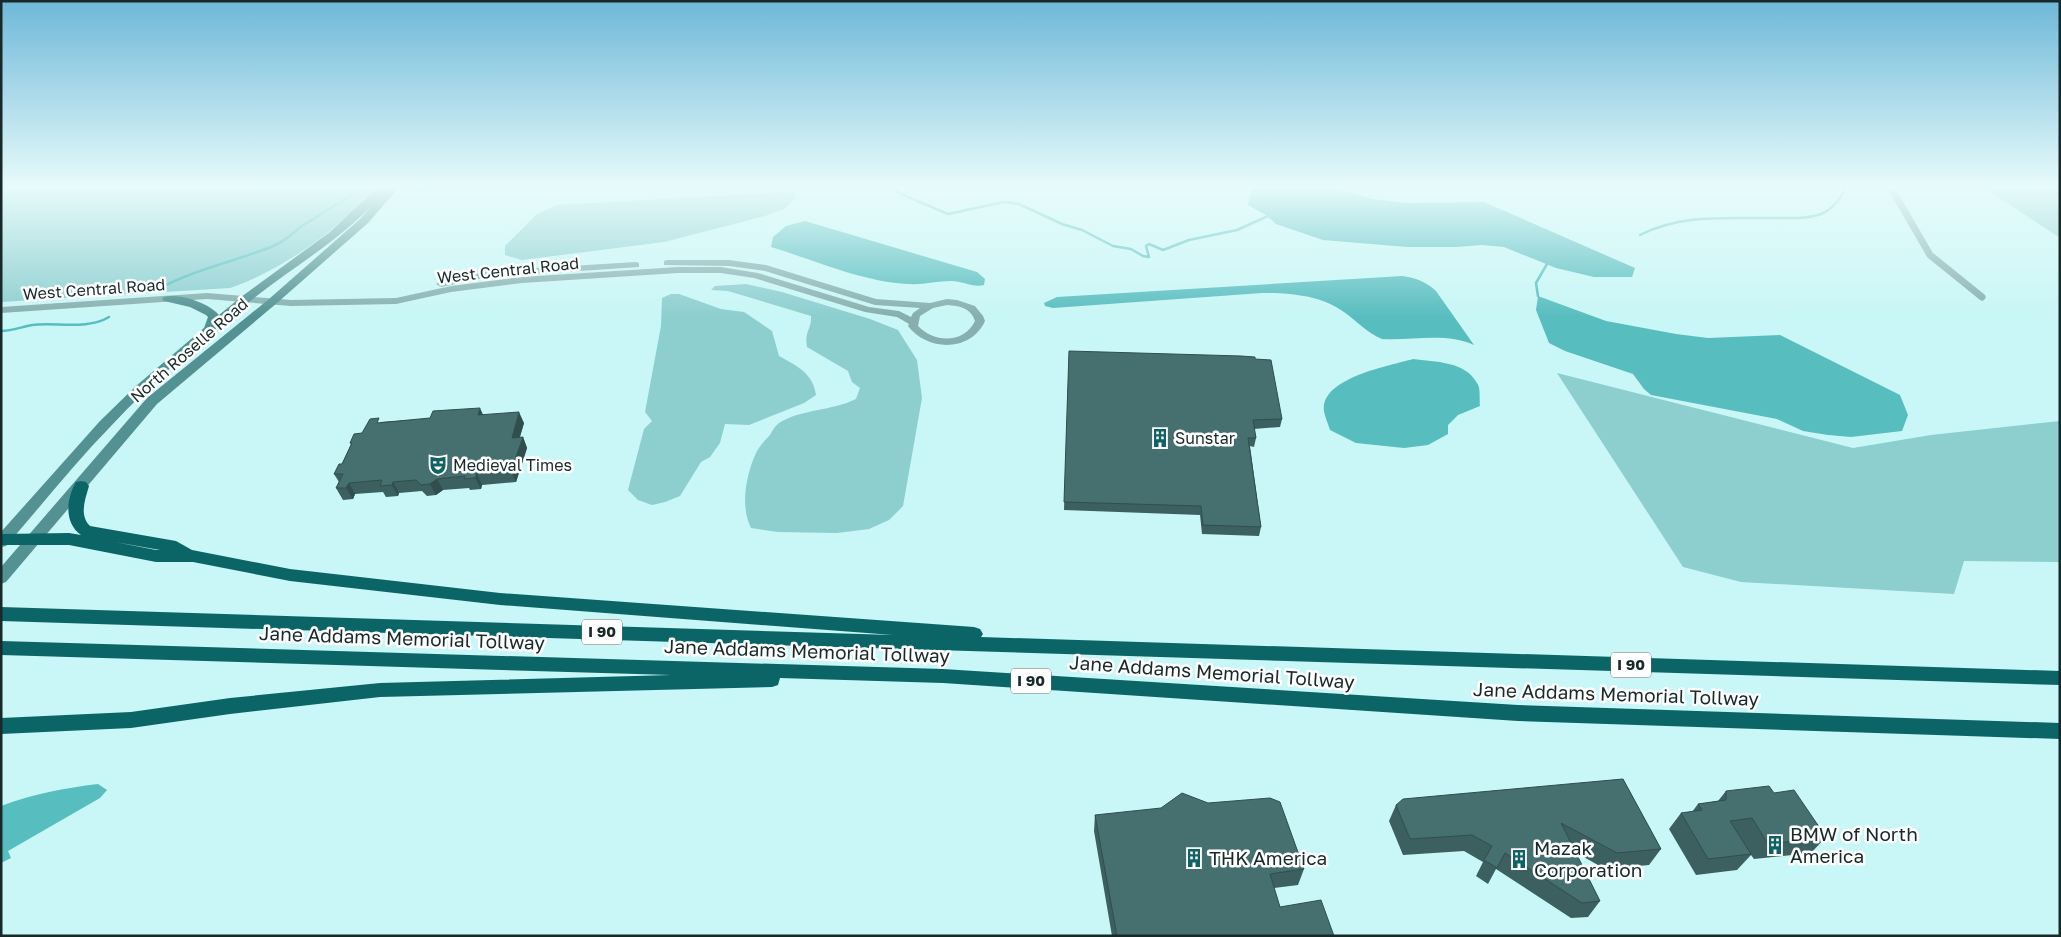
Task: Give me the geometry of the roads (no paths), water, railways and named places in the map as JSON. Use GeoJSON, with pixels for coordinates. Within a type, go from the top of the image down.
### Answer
{"type":"FeatureCollection","features":[{"type":"Feature","properties":{"kind":"highway"},"geometry":{"type":"LineString","coordinates":[[82,486],[74,518],[85,531],[176,547],[193,556]]}},
{"type":"Feature","properties":{"kind":"highway"},"geometry":{"type":"LineString","coordinates":[[2,541],[35,538],[68,539],[156,556],[193,556],[290,575],[500,600],[1202,651]]}},
{"type":"Feature","properties":{"kind":"highway","name":"Jane Addams Memorial Tollway"},"geometry":{"type":"LineString","coordinates":[[1,614],[2060,678]]}},
{"type":"Feature","properties":{"kind":"highway","name":"Jane Addams Memorial Tollway"},"geometry":{"type":"LineString","coordinates":[[1,648],[943,676],[1518,713],[2060,731]]}},
{"type":"Feature","properties":{"kind":"highway"},"geometry":{"type":"LineString","coordinates":[[1,726],[131,720],[238,705],[380,690],[943,676]]}},
{"type":"Feature","properties":{"kind":"main road","name":"North Roselle Road"},"geometry":{"type":"LineString","coordinates":[[2,541],[105,424],[140,389],[246,299],[339,230]]}},
{"type":"Feature","properties":{"kind":"main road","name":"North Roselle Road"},"geometry":{"type":"LineString","coordinates":[[1,578],[82,486],[152,401],[273,301],[354,230]]}},
{"type":"Feature","properties":{"kind":"main road"},"geometry":{"type":"LineString","coordinates":[[168,299],[211,310],[214,317],[209,330]]}},
{"type":"Feature","properties":{"kind":"street"},"geometry":{"type":"LineString","coordinates":[[1915,230],[1930,255],[1982,297]]}},
{"type":"Feature","properties":{"kind":"street","name":"West Central Road"},"geometry":{"type":"LineString","coordinates":[[1,310],[207,296],[273,301],[396,301],[524,276],[634,269],[696,262],[738,264],[766,268],[875,302],[930,306]]}},
{"type":"Feature","properties":{"kind":"street"},"geometry":{"type":"LineString","coordinates":[[730,272],[738,264]]}},
{"type":"Feature","properties":{"kind":"street","name":"West Central Road"},"geometry":{"type":"LineString","coordinates":[[634,269],[730,272],[763,277],[868,310],[899,314],[913,322]]}},
{"type":"Feature","properties":{"kind":"street"},"geometry":{"type":"LineString","coordinates":[[947,302],[970,307],[979,316],[979,326],[975,331],[964,338],[941,342],[920,335],[913,326],[913,322],[922,310],[947,302]]}},
{"type":"Feature","properties":{"kind":"waterway"},"geometry":{"type":"LineString","coordinates":[[157,290],[184,277],[276,245],[297,230]]}},
{"type":"Feature","properties":{"kind":"waterway"},"geometry":{"type":"LineString","coordinates":[[1081,230],[1113,246],[1131,249],[1143,256],[1149,257],[1146,246],[1149,244],[1163,250],[1189,240],[1238,230]]}},
{"type":"Feature","properties":{"kind":"waterway"},"geometry":{"type":"LineString","coordinates":[[1640,235],[1652,230]]}},
{"type":"Feature","properties":{"kind":"waterway"},"geometry":{"type":"LineString","coordinates":[[1538,296],[1536,283],[1547,264]]}},
{"type":"Feature","properties":{"kind":"waterway"},"geometry":{"type":"LineString","coordinates":[[1,331],[41,324],[71,325],[91,323],[109,317]]}},
{"type":"Feature","properties":{"kind":"place","name":"Sunstar"},"geometry":{"type":"Point","coordinates":[1160,438]}},
{"type":"Feature","properties":{"kind":"place","name":"Medieval Times"},"geometry":{"type":"Point","coordinates":[438,465]}},
{"type":"Feature","properties":{"kind":"place","name":"BMW of North America"},"geometry":{"type":"Point","coordinates":[1775,845]}},
{"type":"Feature","properties":{"kind":"place","name":"THK America"},"geometry":{"type":"Point","coordinates":[1194,858]}},
{"type":"Feature","properties":{"kind":"place","name":"Mazak Corporation"},"geometry":{"type":"Point","coordinates":[1519,859]}}]}
